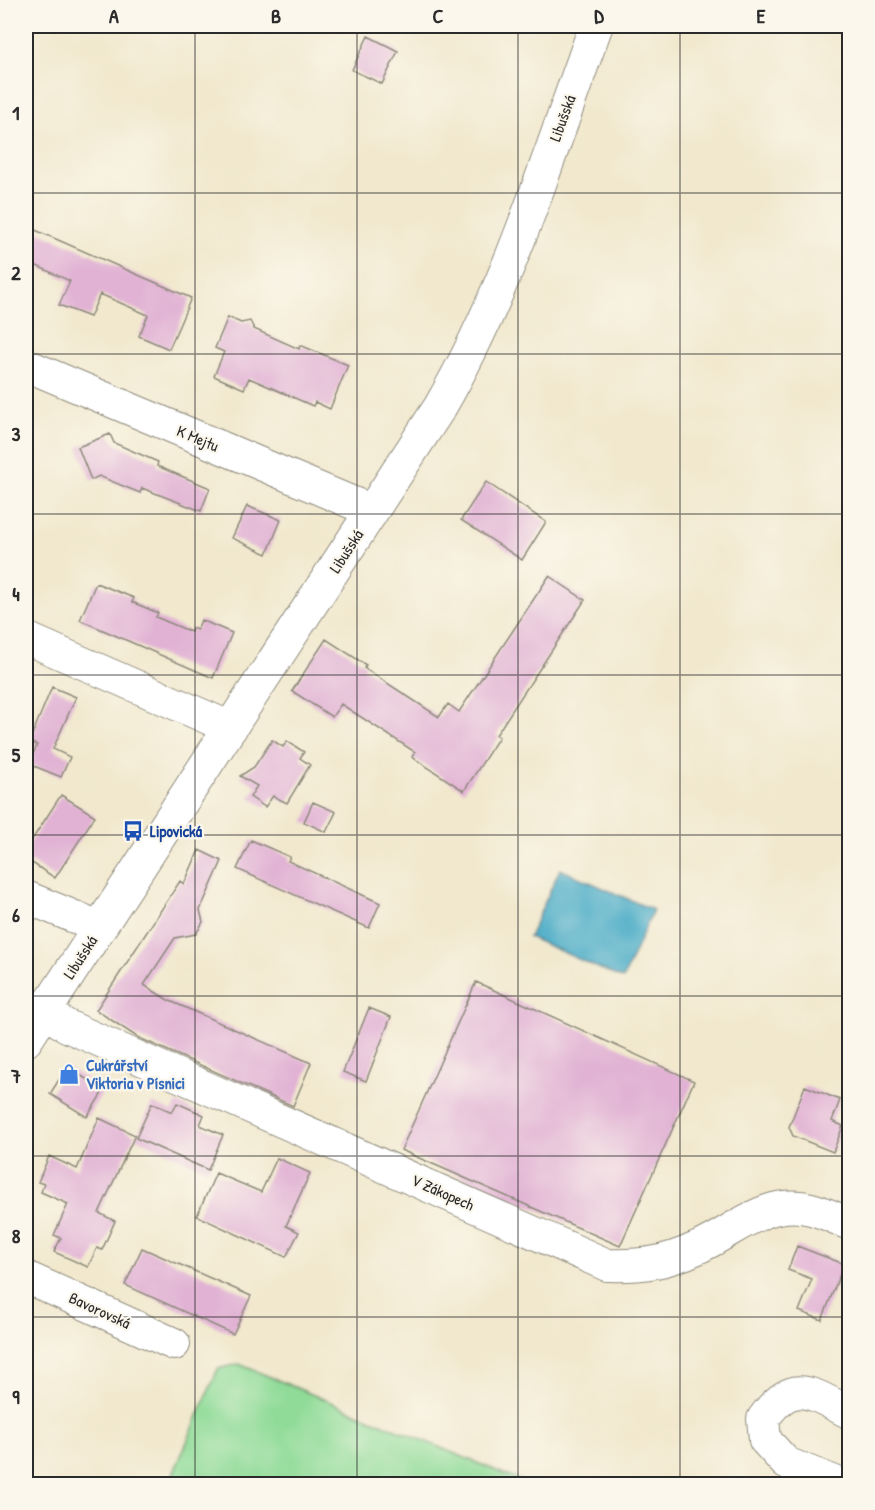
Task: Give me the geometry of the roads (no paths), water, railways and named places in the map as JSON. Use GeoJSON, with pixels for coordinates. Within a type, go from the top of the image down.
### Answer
{"type":"FeatureCollection","features":[{"type":"Feature","properties":{"kind":"street","name":"Libušská"},"geometry":{"type":"LineString","coordinates":[[26,1040],[440,407],[477,337],[501,281],[596,26]]}},
{"type":"Feature","properties":{"kind":"street","name":"K Mejtu"},"geometry":{"type":"LineString","coordinates":[[26,365],[372,511]]}},
{"type":"Feature","properties":{"kind":"street"},"geometry":{"type":"LineString","coordinates":[[26,638],[231,728]]}},
{"type":"Feature","properties":{"kind":"street"},"geometry":{"type":"LineString","coordinates":[[26,897],[99,927]]}},
{"type":"Feature","properties":{"kind":"street","name":"V Zákopech"},"geometry":{"type":"LineString","coordinates":[[44,1012],[67,1026],[607,1265],[646,1266],[697,1248],[752,1215],[783,1208],[810,1208],[849,1224]]}},
{"type":"Feature","properties":{"kind":"street","name":"Bavorovská"},"geometry":{"type":"LineString","coordinates":[[26,1277],[174,1344]]}},
{"type":"Feature","properties":{"kind":"street"},"geometry":{"type":"LineString","coordinates":[[840,1485],[786,1463],[765,1440],[763,1419],[777,1400],[794,1392],[814,1395],[849,1413]]}},
{"type":"Feature","properties":{"kind":"water"},"geometry":{"type":"Polygon","coordinates":[[[560,869],[653,910],[623,979],[529,937],[560,869]]]}},
{"type":"Feature","properties":{"kind":"place","name":"Lipovická"},"geometry":{"type":"Point","coordinates":[133,831]}},
{"type":"Feature","properties":{"kind":"place","name":"Cukrářství Viktoria v Písnici"},"geometry":{"type":"Point","coordinates":[69,1074]}}]}
